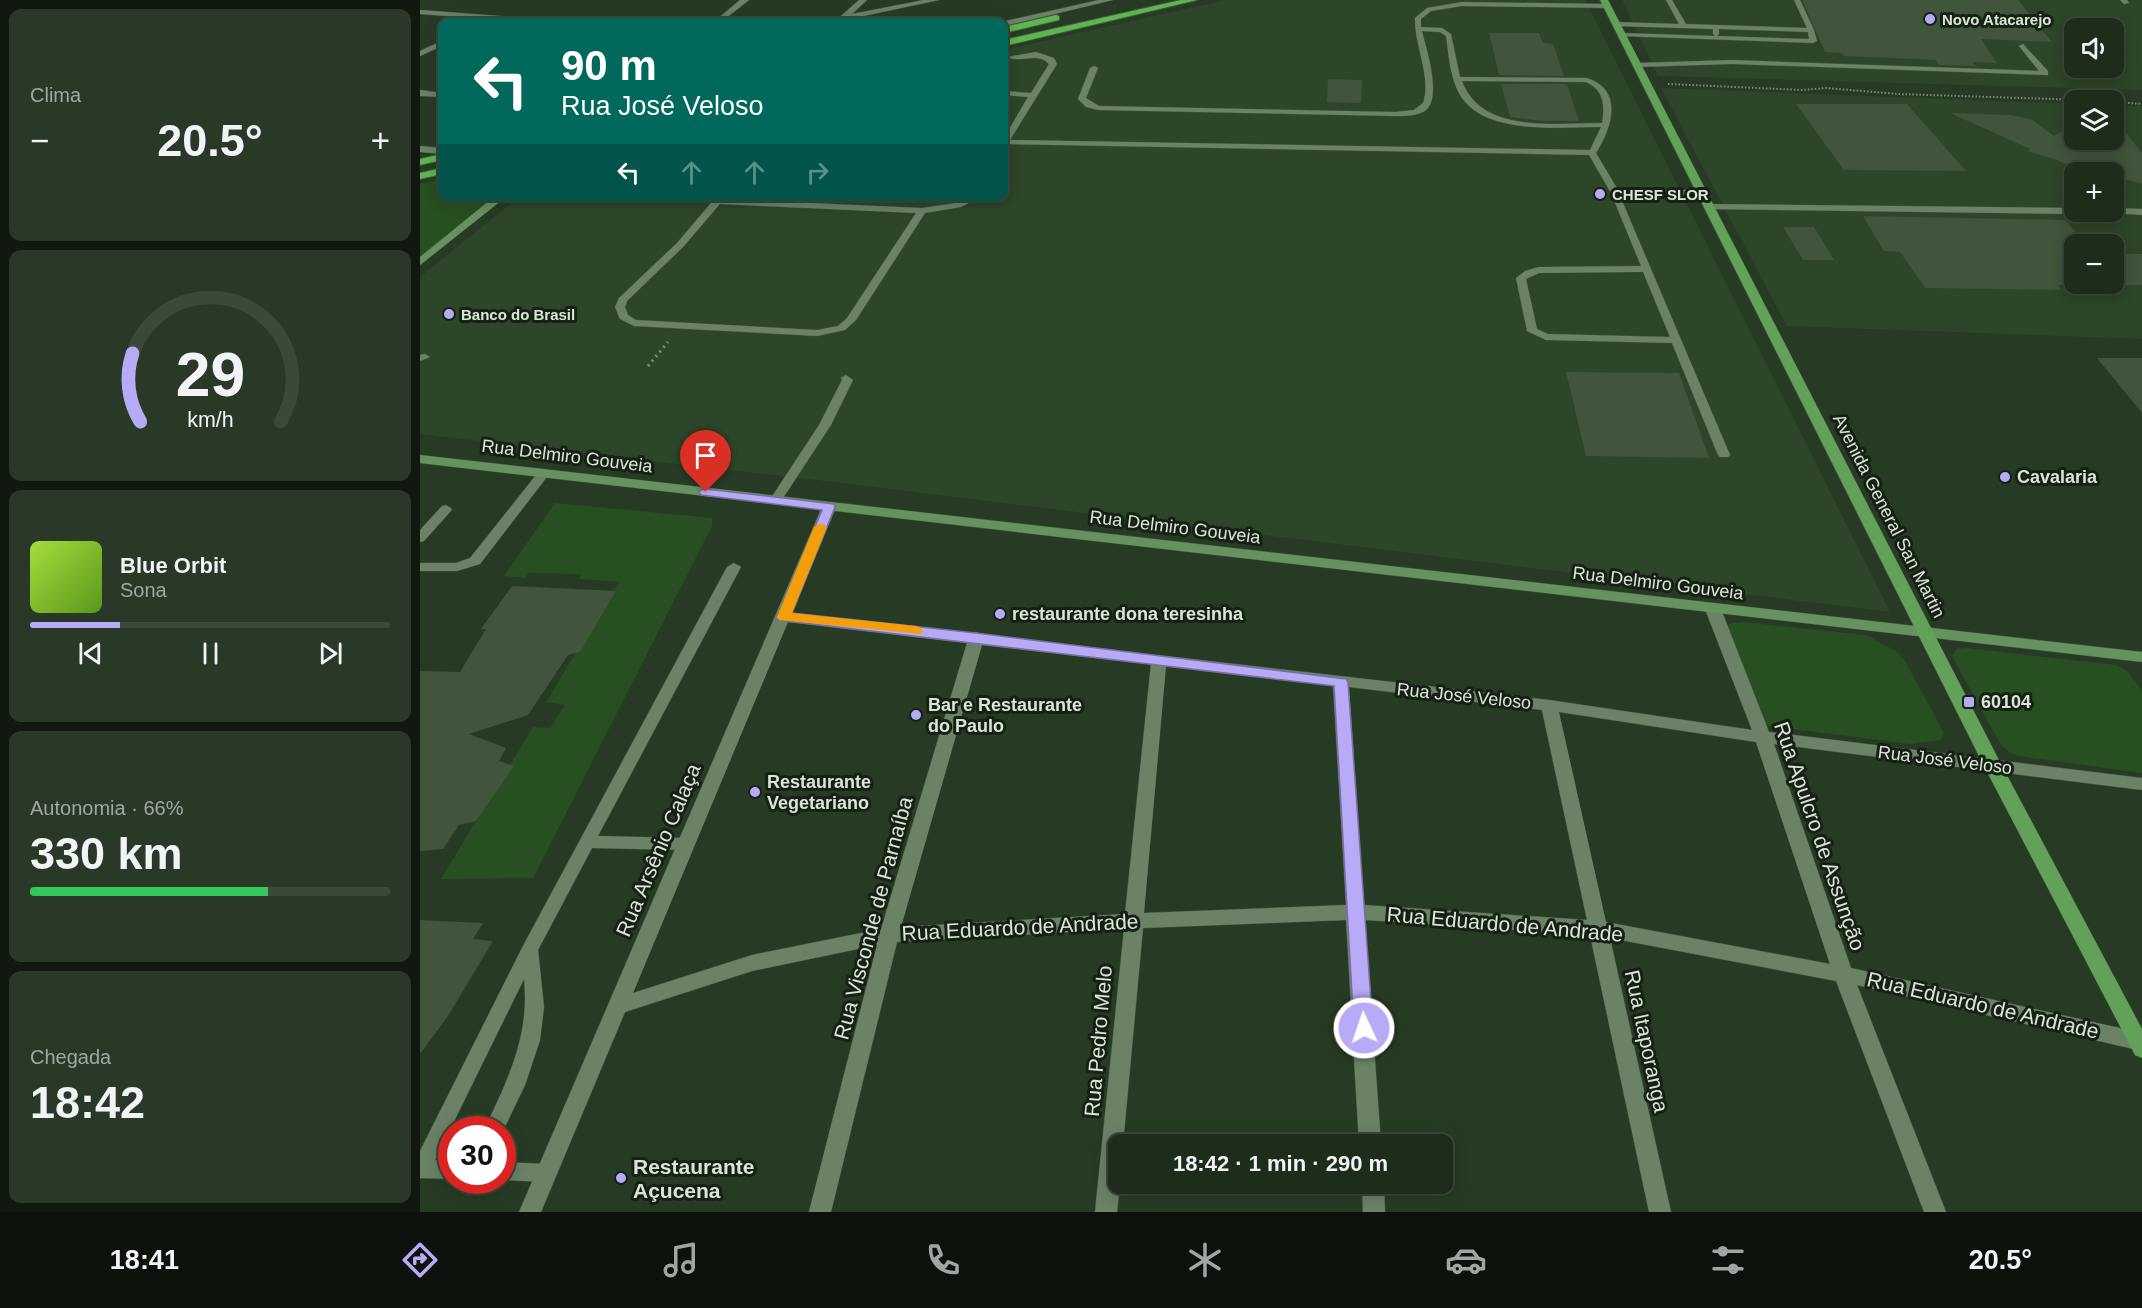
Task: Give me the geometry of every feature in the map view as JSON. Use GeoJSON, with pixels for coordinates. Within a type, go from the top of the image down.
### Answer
{"type":"FeatureCollection","features":[{"type":"Feature","properties":{"kind":"highway"},"geometry":{"type":"LineString","coordinates":[[1008,42],[1193,0]]}},
{"type":"Feature","properties":{"kind":"highway"},"geometry":{"type":"LineString","coordinates":[[1008,29],[1112,2]]}},
{"type":"Feature","properties":{"kind":"highway"},"geometry":{"type":"LineString","coordinates":[[420,162],[438,158]]}},
{"type":"Feature","properties":{"kind":"highway"},"geometry":{"type":"LineString","coordinates":[[420,176],[438,172]]}},
{"type":"Feature","properties":{"kind":"main road","name":"Avenida General San Martin"},"geometry":{"type":"LineString","coordinates":[[1605,3],[1993,766],[2140,1044]]}},
{"type":"Feature","properties":{"kind":"street"},"geometry":{"type":"LineString","coordinates":[[722,18],[745,0]]}},
{"type":"Feature","properties":{"kind":"street"},"geometry":{"type":"LineString","coordinates":[[843,18],[863,0]]}},
{"type":"Feature","properties":{"kind":"street"},"geometry":{"type":"LineString","coordinates":[[850,18],[935,0]]}},
{"type":"Feature","properties":{"kind":"street"},"geometry":{"type":"LineString","coordinates":[[1008,23],[1112,2]]}},
{"type":"Feature","properties":{"kind":"street"},"geometry":{"type":"LineString","coordinates":[[420,12],[496,18]]}},
{"type":"Feature","properties":{"kind":"street"},"geometry":{"type":"LineString","coordinates":[[420,54],[438,45]]}},
{"type":"Feature","properties":{"kind":"street"},"geometry":{"type":"LineString","coordinates":[[420,93],[438,95]]}},
{"type":"Feature","properties":{"kind":"street"},"geometry":{"type":"LineString","coordinates":[[420,149],[438,151]]}},
{"type":"Feature","properties":{"kind":"street"},"geometry":{"type":"LineString","coordinates":[[420,262],[496,201]]}},
{"type":"Feature","properties":{"kind":"street","name":"Rua Delmiro Gouveia"},"geometry":{"type":"LineString","coordinates":[[420,459],[2142,657]]}},
{"type":"Feature","properties":{"kind":"street","name":"Rua Arsênio Calaça"},"geometry":{"type":"LineString","coordinates":[[530,1212],[829,507]]}},
{"type":"Feature","properties":{"kind":"street","name":"Rua Apulcro de Assunção"},"geometry":{"type":"LineString","coordinates":[[1713,609],[1763,737],[1843,974],[1935,1212]]}},
{"type":"Feature","properties":{"kind":"street","name":"Rua José Veloso"},"geometry":{"type":"LineString","coordinates":[[784,617],[976,637],[1549,705],[1763,737],[2142,784]]}},
{"type":"Feature","properties":{"kind":"street","name":"Rua Visconde de Parnaíba"},"geometry":{"type":"LineString","coordinates":[[820,1212],[889,935],[976,637]]}},
{"type":"Feature","properties":{"kind":"street","name":"Rua Pedro Melo"},"geometry":{"type":"LineString","coordinates":[[1106,1212],[1159,660]]}},
{"type":"Feature","properties":{"kind":"street"},"geometry":{"type":"LineString","coordinates":[[1341,682],[1369,1134]]}},
{"type":"Feature","properties":{"kind":"street","name":"Rua Itaporanga"},"geometry":{"type":"LineString","coordinates":[[1549,705],[1660,1212]]}},
{"type":"Feature","properties":{"kind":"street","name":"Rua Eduardo de Andrade"},"geometry":{"type":"LineString","coordinates":[[615,1007],[752,963],[889,935],[1133,921],[1357,912],[1597,927],[1843,974],[2140,1044]]}},
{"type":"Feature","properties":{"kind":"street"},"geometry":{"type":"LineString","coordinates":[[1373,1194],[1374,1212]]}},
{"type":"Feature","properties":{"kind":"lane"},"geometry":{"type":"LineString","coordinates":[[1669,0],[1684,26]]}},
{"type":"Feature","properties":{"kind":"lane"},"geometry":{"type":"LineString","coordinates":[[1619,29],[1716,33],[1813,41],[1811,30],[1797,0]]}},
{"type":"Feature","properties":{"kind":"lane"},"geometry":{"type":"LineString","coordinates":[[1094,68],[1082,99],[1098,108],[1395,114],[1422,109],[1429,103],[1430,89],[1418,29],[1418,18],[1421,13],[1445,5],[1605,3]]}},
{"type":"Feature","properties":{"kind":"lane"},"geometry":{"type":"LineString","coordinates":[[1619,29],[1684,26],[1716,33],[1811,30]]}},
{"type":"Feature","properties":{"kind":"lane"},"geometry":{"type":"LineString","coordinates":[[1418,29],[1448,33],[1457,79],[1465,98],[1471,106],[1496,120],[1512,123],[1605,125]]}},
{"type":"Feature","properties":{"kind":"lane"},"geometry":{"type":"LineString","coordinates":[[1637,65],[1732,62],[2045,73],[2023,46]]}},
{"type":"Feature","properties":{"kind":"lane"},"geometry":{"type":"LineString","coordinates":[[1008,137],[1053,64],[1051,60],[1036,54],[1011,57]]}},
{"type":"Feature","properties":{"kind":"lane"},"geometry":{"type":"LineString","coordinates":[[1457,79],[1593,81],[1601,87],[1608,106],[1603,139],[1592,153]]}},
{"type":"Feature","properties":{"kind":"lane"},"geometry":{"type":"LineString","coordinates":[[1008,93],[1033,94]]}},
{"type":"Feature","properties":{"kind":"lane"},"geometry":{"type":"LineString","coordinates":[[1008,144],[1390,147],[1592,153]]}},
{"type":"Feature","properties":{"kind":"lane"},"geometry":{"type":"LineString","coordinates":[[1592,153],[1615,193],[1724,455]]}},
{"type":"Feature","properties":{"kind":"lane"},"geometry":{"type":"LineString","coordinates":[[1615,193],[1702,192]]}},
{"type":"Feature","properties":{"kind":"lane"},"geometry":{"type":"LineString","coordinates":[[718,201],[680,245],[623,300],[620,307],[624,317],[634,323],[818,333],[841,328],[851,320],[922,211]]}},
{"type":"Feature","properties":{"kind":"lane"},"geometry":{"type":"LineString","coordinates":[[754,201],[922,211],[958,205],[967,201]]}},
{"type":"Feature","properties":{"kind":"lane"},"geometry":{"type":"LineString","coordinates":[[1710,207],[2064,211]]}},
{"type":"Feature","properties":{"kind":"lane"},"geometry":{"type":"LineString","coordinates":[[2124,211],[2142,212]]}},
{"type":"Feature","properties":{"kind":"lane"},"geometry":{"type":"LineString","coordinates":[[1645,269],[1539,270],[1528,273],[1521,278],[1532,331],[1546,337],[1675,340]]}},
{"type":"Feature","properties":{"kind":"lane"},"geometry":{"type":"LineString","coordinates":[[775,501],[825,425],[848,380],[846,378]]}},
{"type":"Feature","properties":{"kind":"lane"},"geometry":{"type":"LineString","coordinates":[[420,567],[457,567],[475,561],[544,473]]}},
{"type":"Feature","properties":{"kind":"lane"},"geometry":{"type":"LineString","coordinates":[[420,538],[446,509]]}},
{"type":"Feature","properties":{"kind":"lane"},"geometry":{"type":"LineString","coordinates":[[438,1170],[421,1169],[530,949],[734,567]]}},
{"type":"Feature","properties":{"kind":"lane"},"geometry":{"type":"LineString","coordinates":[[587,842],[686,844]]}},
{"type":"Feature","properties":{"kind":"lane"},"geometry":{"type":"LineString","coordinates":[[502,1116],[522,1073],[531,1038],[535,1006],[530,949]]}},
{"type":"Feature","properties":{"kind":"lane"},"geometry":{"type":"LineString","coordinates":[[516,1172],[546,1173]]}},
{"type":"Feature","properties":{"kind":"path"},"geometry":{"type":"LineString","coordinates":[[1646,83],[1802,90],[1826,88],[1898,94],[2064,99]]}},
{"type":"Feature","properties":{"kind":"path"},"geometry":{"type":"LineString","coordinates":[[2124,103],[2142,104]]}},
{"type":"Feature","properties":{"kind":"path"},"geometry":{"type":"LineString","coordinates":[[648,366],[682,326]]}},
{"type":"Feature","properties":{"kind":"shaded area"},"geometry":{"type":"Polygon","coordinates":[[[1226,0],[1585,0],[1890,612],[834,482],[420,434],[420,277],[514,201],[1008,201],[1008,49],[1226,0]]]}},
{"type":"Feature","properties":{"kind":"shaded area"},"geometry":{"type":"Polygon","coordinates":[[[1622,0],[2142,0],[2142,90],[1658,76],[1622,0]]]}},
{"type":"Feature","properties":{"kind":"shaded area"},"geometry":{"type":"Polygon","coordinates":[[[1661,88],[2064,104],[2064,150],[2124,150],[2124,105],[2142,106],[2142,339],[1787,326],[1661,88]]]}},
{"type":"Feature","properties":{"kind":"shaded area"},"geometry":{"type":"Polygon","coordinates":[[[438,180],[438,201],[487,201],[420,256],[420,184],[438,180]]]}},
{"type":"Feature","properties":{"kind":"shaded area"},"geometry":{"type":"Polygon","coordinates":[[[555,503],[712,518],[712,526],[533,878],[441,879],[533,727],[550,728],[565,705],[546,702],[619,582],[579,579],[581,574],[528,573],[525,578],[504,576],[555,503]]]}},
{"type":"Feature","properties":{"kind":"shaded area"},"geometry":{"type":"Polygon","coordinates":[[[1743,622],[1866,635],[1896,651],[1905,661],[1944,733],[1941,740],[1910,744],[1769,726],[1764,722],[1726,627],[1731,623],[1743,622]]]}},
{"type":"Feature","properties":{"kind":"shaded area"},"geometry":{"type":"Polygon","coordinates":[[[1967,648],[2116,665],[2127,671],[2142,691],[2142,773],[2018,756],[2009,752],[2001,745],[1952,656],[1957,649],[1967,648]]]}},
{"type":"Feature","properties":{"kind":"building","name":"Novo Atacarejo"},"geometry":{"type":"Polygon","coordinates":[[[1802,0],[2018,0],[2052,42],[1981,39],[1997,63],[1972,62],[1976,66],[1939,65],[1936,60],[1844,56],[1842,53],[1825,52],[1802,0]]]}},
{"type":"Feature","properties":{"kind":"building"},"geometry":{"type":"Polygon","coordinates":[[[1489,33],[1539,33],[1543,43],[1553,44],[1564,76],[1499,75],[1489,33]]]}},
{"type":"Feature","properties":{"kind":"building"},"geometry":{"type":"Polygon","coordinates":[[[1328,79],[1362,80],[1361,103],[1327,102],[1328,79]]]}},
{"type":"Feature","properties":{"kind":"building"},"geometry":{"type":"Polygon","coordinates":[[[1501,84],[1567,84],[1579,121],[1543,121],[1510,117],[1501,84]]]}},
{"type":"Feature","properties":{"kind":"building"},"geometry":{"type":"Polygon","coordinates":[[[1796,104],[1907,104],[1966,171],[1844,170],[1796,104]]]}},
{"type":"Feature","properties":{"kind":"building"},"geometry":{"type":"Polygon","coordinates":[[[1950,113],[2010,115],[2031,119],[2054,136],[2064,130],[2064,150],[2124,150],[2124,130],[2142,153],[2142,184],[2124,179],[2124,162],[2064,163],[2027,151],[2030,149],[1950,113]]]}},
{"type":"Feature","properties":{"kind":"building"},"geometry":{"type":"Polygon","coordinates":[[[1863,216],[2064,220],[2078,234],[2064,234],[2064,285],[2058,285],[2061,290],[1925,288],[1900,252],[1884,251],[1863,216]]]}},
{"type":"Feature","properties":{"kind":"building"},"geometry":{"type":"Polygon","coordinates":[[[1783,227],[1814,227],[1834,260],[1803,260],[1783,227]]]}},
{"type":"Feature","properties":{"kind":"building"},"geometry":{"type":"Polygon","coordinates":[[[2124,254],[2142,254],[2142,285],[2124,285],[2124,254]]]}},
{"type":"Feature","properties":{"kind":"building"},"geometry":{"type":"Polygon","coordinates":[[[2097,358],[2142,358],[2142,413],[2097,358]]]}},
{"type":"Feature","properties":{"kind":"building"},"geometry":{"type":"Polygon","coordinates":[[[1566,372],[1679,373],[1709,458],[1586,456],[1566,372]]]}},
{"type":"Feature","properties":{"kind":"building"},"geometry":{"type":"Polygon","coordinates":[[[512,586],[616,591],[580,652],[568,655],[528,715],[469,734],[506,748],[499,761],[514,766],[476,821],[459,825],[443,849],[420,851],[420,671],[460,672],[486,629],[481,629],[512,586]]]}},
{"type":"Feature","properties":{"kind":"building"},"geometry":{"type":"Polygon","coordinates":[[[420,920],[483,923],[473,939],[493,941],[448,1016],[420,1054],[420,920]]]}},
{"type":"Feature","properties":{"kind":"slow traffic"},"geometry":{"type":"LineString","coordinates":[[821,527],[784,617],[916,631]]}},
{"type":"Feature","properties":{"kind":"place","name":"Novo Atacarejo"},"geometry":{"type":"Point","coordinates":[1930,19]}},
{"type":"Feature","properties":{"kind":"place","name":"CHESF SLOR"},"geometry":{"type":"Point","coordinates":[1600,194]}},
{"type":"Feature","properties":{"kind":"place","name":"Banco do Brasil"},"geometry":{"type":"Point","coordinates":[449,314]}},
{"type":"Feature","properties":{"kind":"place","name":"Cavalaria"},"geometry":{"type":"Point","coordinates":[2005,477]}},
{"type":"Feature","properties":{"kind":"place","name":"restaurante dona teresinha"},"geometry":{"type":"Point","coordinates":[1000,614]}},
{"type":"Feature","properties":{"kind":"place","name":"60104"},"geometry":{"type":"Point","coordinates":[1969,702]}},
{"type":"Feature","properties":{"kind":"place","name":"Bar e Restaurante do Paulo"},"geometry":{"type":"Point","coordinates":[916,715]}},
{"type":"Feature","properties":{"kind":"place","name":"Restaurante Vegetariano"},"geometry":{"type":"Point","coordinates":[755,792]}},
{"type":"Feature","properties":{"kind":"place","name":"Restaurante Açucena"},"geometry":{"type":"Point","coordinates":[621,1178]}},
{"type":"Feature","properties":{"kind":"route"},"geometry":{"type":"LineString","coordinates":[[706,492],[829,507],[784,617],[976,637],[1341,682],[1364,1028]]}}]}
